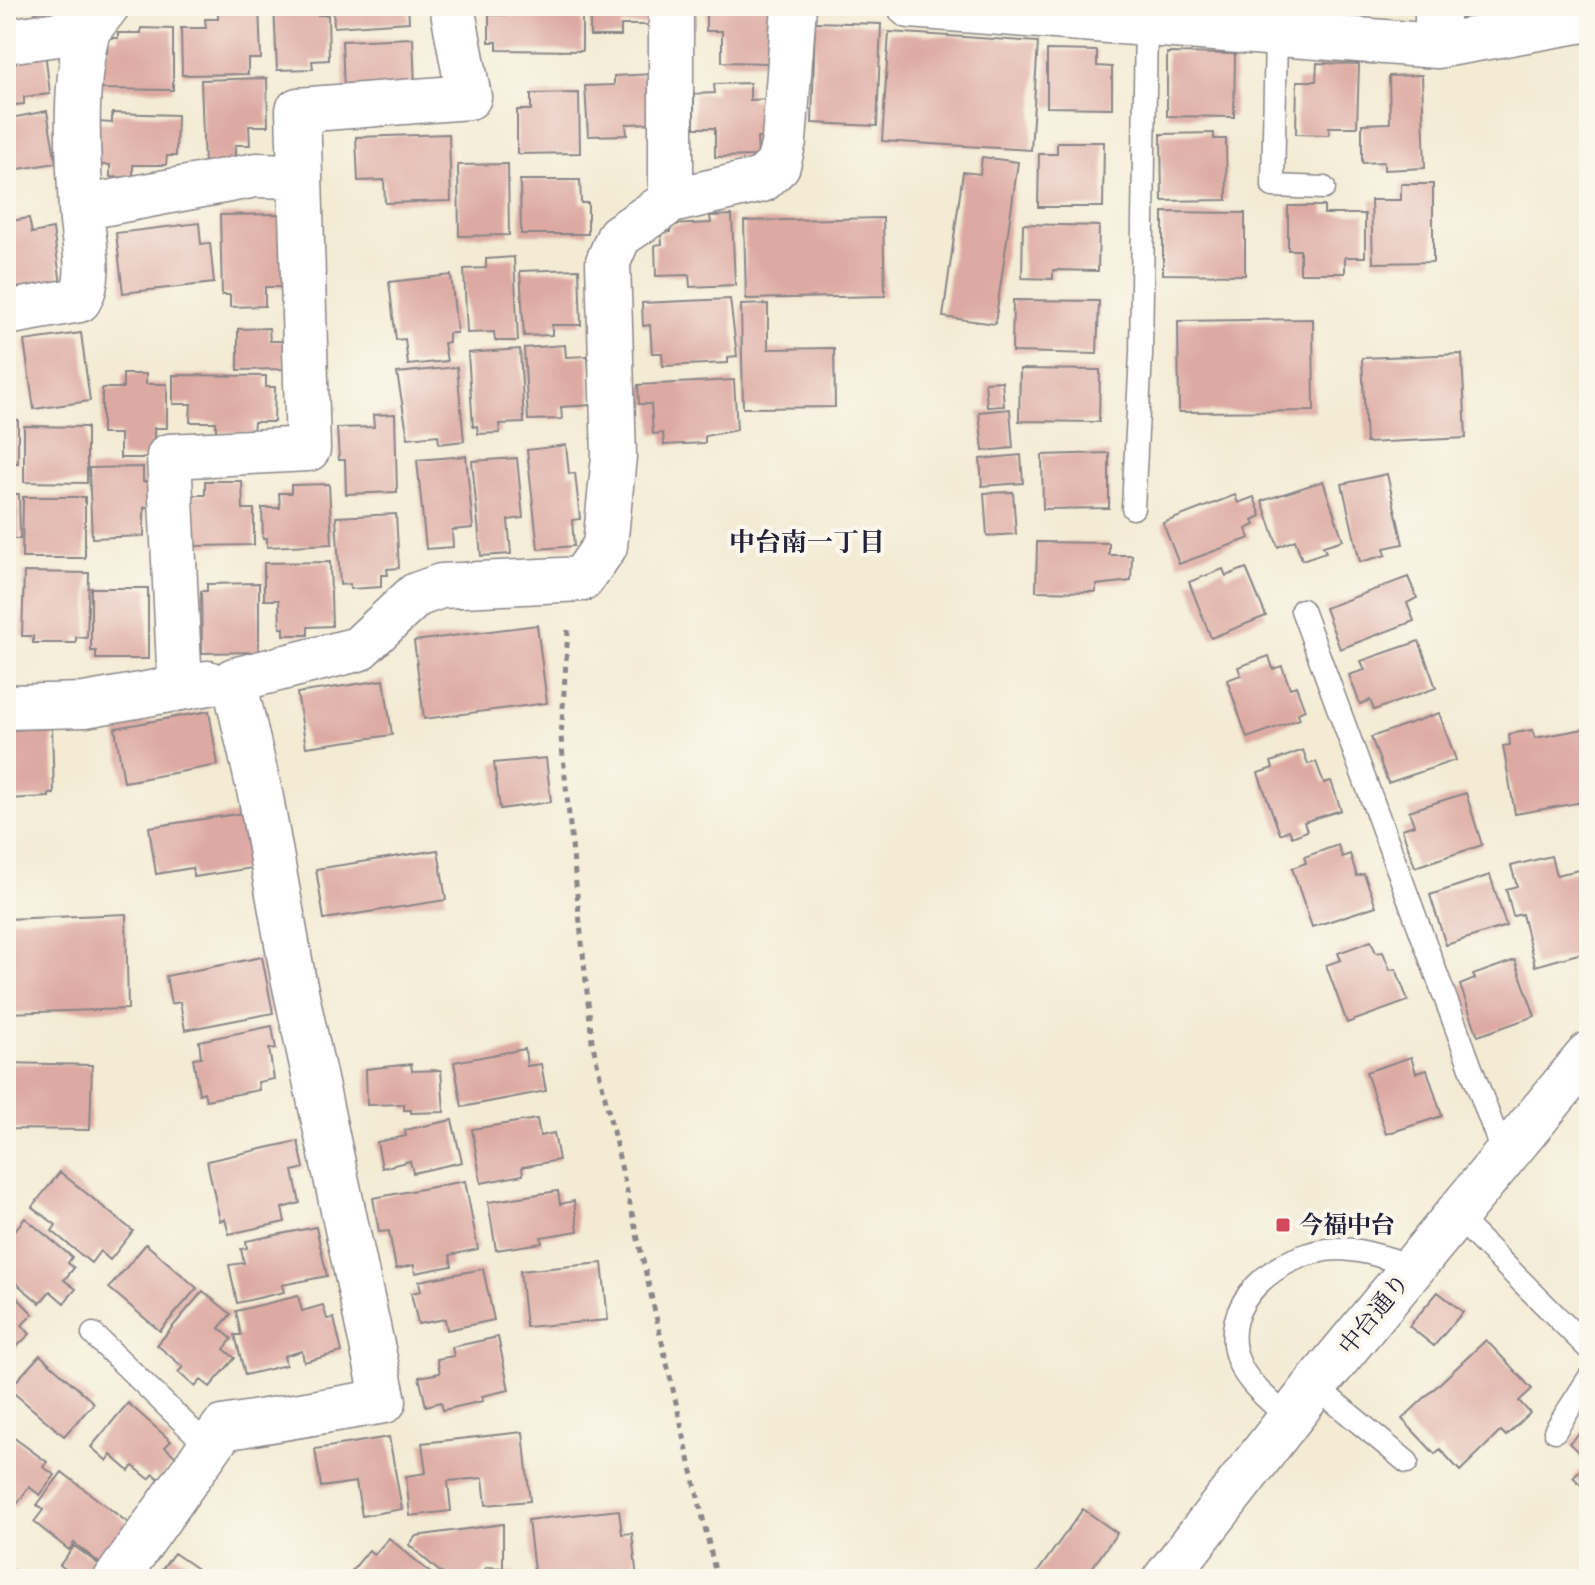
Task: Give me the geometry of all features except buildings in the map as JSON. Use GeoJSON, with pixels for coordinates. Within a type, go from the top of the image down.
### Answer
{"type":"FeatureCollection","features":[{"type":"Feature","properties":{"kind":"street"},"geometry":{"type":"LineString","coordinates":[[180,687],[169,456],[308,449],[298,110],[469,97],[452,6]]}},
{"type":"Feature","properties":{"kind":"street"},"geometry":{"type":"LineString","coordinates":[[671,6],[671,201]]}},
{"type":"Feature","properties":{"kind":"street"},"geometry":{"type":"LineString","coordinates":[[6,707],[85,705],[234,680],[358,649],[416,595],[441,586],[582,579],[605,546],[614,456],[608,262],[619,236],[671,201],[762,180],[778,165],[784,141],[794,6]]}},
{"type":"Feature","properties":{"kind":"street"},"geometry":{"type":"LineString","coordinates":[[910,6],[1063,12],[1146,23],[1437,26],[1589,19]]}},
{"type":"Feature","properties":{"kind":"street"},"geometry":{"type":"LineString","coordinates":[[6,41],[97,18]]}},
{"type":"Feature","properties":{"kind":"street"},"geometry":{"type":"LineString","coordinates":[[6,313],[79,300],[87,287],[81,208],[80,60],[97,18]]}},
{"type":"Feature","properties":{"kind":"street"},"geometry":{"type":"LineString","coordinates":[[81,208],[256,175],[300,176]]}},
{"type":"Feature","properties":{"kind":"street"},"geometry":{"type":"LineString","coordinates":[[116,1579],[223,1428],[384,1401],[293,977],[261,798],[234,680]]}},
{"type":"Feature","properties":{"kind":"street","name":"中台通り"},"geometry":{"type":"LineString","coordinates":[[1165,1579],[1302,1403],[1589,1054]]}},
{"type":"Feature","properties":{"kind":"lane"},"geometry":{"type":"LineString","coordinates":[[1133,508],[1141,354],[1146,23]]}},
{"type":"Feature","properties":{"kind":"lane"},"geometry":{"type":"LineString","coordinates":[[1260,25],[1273,186],[1324,188]]}},
{"type":"Feature","properties":{"kind":"lane"},"geometry":{"type":"LineString","coordinates":[[1302,610],[1504,1157]]}},
{"type":"Feature","properties":{"kind":"lane"},"geometry":{"type":"LineString","coordinates":[[1456,1216],[1589,1349]]}},
{"type":"Feature","properties":{"kind":"lane"},"geometry":{"type":"LineString","coordinates":[[1407,1462],[1302,1403],[1250,1381],[1240,1364],[1235,1340],[1236,1317],[1247,1296],[1269,1273],[1293,1258],[1316,1251],[1366,1252],[1414,1266]]}},
{"type":"Feature","properties":{"kind":"lane"},"geometry":{"type":"LineString","coordinates":[[93,1334],[209,1447]]}},
{"type":"Feature","properties":{"kind":"lane"},"geometry":{"type":"LineString","coordinates":[[1555,1431],[1589,1378]]}},
{"type":"Feature","properties":{"kind":"path"},"geometry":{"type":"LineString","coordinates":[[582,579],[572,603],[564,655],[561,737],[592,1041],[717,1579]]}},
{"type":"Feature","properties":{"kind":"place","name":"今福中台"},"geometry":{"type":"Point","coordinates":[1283,1225]}},
{"type":"Feature","properties":{"kind":"district","name":"中台南一丁目"},"geometry":{"type":"Point","coordinates":[807,542]}}]}
